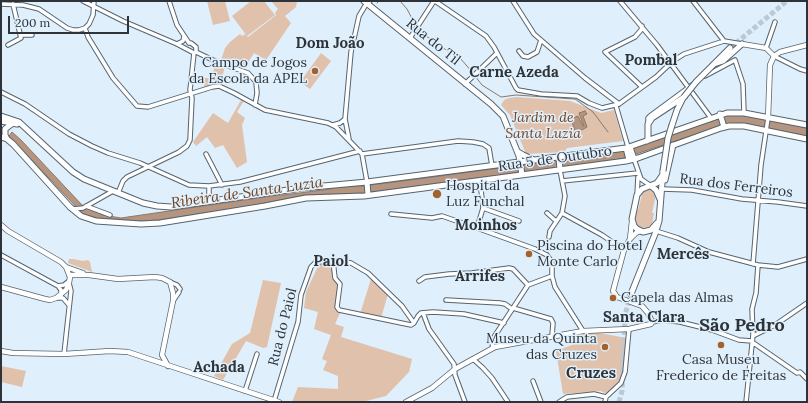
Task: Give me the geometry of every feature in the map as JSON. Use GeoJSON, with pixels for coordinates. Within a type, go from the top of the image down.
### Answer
{"type":"FeatureCollection","features":[{"type":"Feature","properties":{"kind":"main road","name":"Rua do Til"},"geometry":{"type":"LineString","coordinates":[[367,2],[503,116],[518,151],[522,175]]}},
{"type":"Feature","properties":{"kind":"main road"},"geometry":{"type":"LineString","coordinates":[[714,64],[723,61],[742,44]]}},
{"type":"Feature","properties":{"kind":"main road"},"geometry":{"type":"LineString","coordinates":[[631,294],[659,221],[663,172],[672,125],[677,110],[684,97],[696,82],[730,48]]}},
{"type":"Feature","properties":{"kind":"main road"},"geometry":{"type":"LineString","coordinates":[[647,141],[648,122],[684,97]]}},
{"type":"Feature","properties":{"kind":"main road"},"geometry":{"type":"LineString","coordinates":[[1,120],[16,120],[73,172],[84,179],[143,202],[165,207],[175,207],[302,188],[367,182],[628,148],[720,114],[727,113],[744,113],[807,125]]}},
{"type":"Feature","properties":{"kind":"main road"},"geometry":{"type":"LineString","coordinates":[[720,114],[724,127]]}},
{"type":"Feature","properties":{"kind":"main road"},"geometry":{"type":"LineString","coordinates":[[1,120],[23,127]]}},
{"type":"Feature","properties":{"kind":"main road"},"geometry":{"type":"LineString","coordinates":[[4,132],[14,123]]}},
{"type":"Feature","properties":{"kind":"main road","name":"Rua 5 de Outubro"},"geometry":{"type":"LineString","coordinates":[[4,132],[7,139],[72,209],[83,217],[96,221],[150,223],[265,206],[306,198],[368,195],[480,181],[631,158],[724,127],[744,126],[807,139]]}},
{"type":"Feature","properties":{"kind":"main road"},"geometry":{"type":"LineString","coordinates":[[662,189],[673,145]]}},
{"type":"Feature","properties":{"kind":"main road"},"geometry":{"type":"LineString","coordinates":[[628,148],[631,158]]}},
{"type":"Feature","properties":{"kind":"main road"},"geometry":{"type":"LineString","coordinates":[[518,151],[524,156],[536,160]]}},
{"type":"Feature","properties":{"kind":"main road"},"geometry":{"type":"LineString","coordinates":[[559,158],[560,169]]}},
{"type":"Feature","properties":{"kind":"main road"},"geometry":{"type":"LineString","coordinates":[[650,246],[648,237],[634,226],[632,219],[637,195],[642,189],[657,183],[663,172]]}},
{"type":"Feature","properties":{"kind":"main road"},"geometry":{"type":"LineString","coordinates":[[367,182],[368,195]]}},
{"type":"Feature","properties":{"kind":"main road"},"geometry":{"type":"LineString","coordinates":[[650,186],[658,193],[661,204]]}},
{"type":"Feature","properties":{"kind":"main road"},"geometry":{"type":"LineString","coordinates":[[642,231],[651,230],[659,221]]}},
{"type":"Feature","properties":{"kind":"street"},"geometry":{"type":"LineString","coordinates":[[83,1],[146,32],[177,44],[190,52],[201,54],[217,62],[248,73],[254,79],[256,84],[257,93],[255,104]]}},
{"type":"Feature","properties":{"kind":"street"},"geometry":{"type":"LineString","coordinates":[[1,4],[23,5],[39,9],[67,28],[73,30],[85,28],[91,20],[94,1]]}},
{"type":"Feature","properties":{"kind":"street"},"geometry":{"type":"LineString","coordinates":[[72,209],[79,209],[105,194],[115,192],[127,177],[180,152],[187,146],[190,140],[191,93],[196,47],[192,43],[189,43],[177,25],[169,1]]}},
{"type":"Feature","properties":{"kind":"street"},"geometry":{"type":"LineString","coordinates":[[410,38],[434,1],[486,36],[494,47],[516,88],[521,91],[577,96],[602,108],[618,105],[656,77],[670,63],[684,54],[724,40],[766,48],[782,61],[807,71]]}},
{"type":"Feature","properties":{"kind":"street"},"geometry":{"type":"LineString","coordinates":[[513,1],[534,34],[540,40],[618,105],[628,148]]}},
{"type":"Feature","properties":{"kind":"street"},"geometry":{"type":"LineString","coordinates":[[620,1],[642,26],[689,87],[710,118]]}},
{"type":"Feature","properties":{"kind":"street"},"geometry":{"type":"LineString","coordinates":[[693,1],[724,40]]}},
{"type":"Feature","properties":{"kind":"street"},"geometry":{"type":"LineString","coordinates":[[341,131],[344,120],[351,52],[359,16],[367,2]]}},
{"type":"Feature","properties":{"kind":"street"},"geometry":{"type":"LineString","coordinates":[[8,44],[21,38],[13,4]]}},
{"type":"Feature","properties":{"kind":"street"},"geometry":{"type":"LineString","coordinates":[[766,48],[775,22]]}},
{"type":"Feature","properties":{"kind":"street"},"geometry":{"type":"LineString","coordinates":[[642,26],[642,30],[635,37],[605,52],[642,87]]}},
{"type":"Feature","properties":{"kind":"street"},"geometry":{"type":"LineString","coordinates":[[85,28],[88,37],[113,78],[137,106],[148,106],[219,86],[269,111],[333,125],[341,131],[361,153],[367,182]]}},
{"type":"Feature","properties":{"kind":"street"},"geometry":{"type":"LineString","coordinates":[[20,36],[32,35]]}},
{"type":"Feature","properties":{"kind":"street"},"geometry":{"type":"LineString","coordinates":[[177,44],[183,41],[184,36]]}},
{"type":"Feature","properties":{"kind":"street"},"geometry":{"type":"LineString","coordinates":[[519,51],[526,58],[532,55],[538,51],[540,40]]}},
{"type":"Feature","properties":{"kind":"street"},"geometry":{"type":"LineString","coordinates":[[186,49],[186,46],[189,43]]}},
{"type":"Feature","properties":{"kind":"street"},"geometry":{"type":"LineString","coordinates":[[753,264],[768,118],[770,65],[774,56],[780,52],[807,45]]}},
{"type":"Feature","properties":{"kind":"street"},"geometry":{"type":"LineString","coordinates":[[465,84],[497,53]]}},
{"type":"Feature","properties":{"kind":"street"},"geometry":{"type":"LineString","coordinates":[[648,122],[650,116],[689,87],[713,71],[735,60],[743,84],[744,113]]}},
{"type":"Feature","properties":{"kind":"street"},"geometry":{"type":"LineString","coordinates":[[1,92],[25,104],[68,134],[92,146],[148,167],[189,185],[222,185],[361,153],[458,141],[484,144],[489,148],[492,166]]}},
{"type":"Feature","properties":{"kind":"street"},"geometry":{"type":"LineString","coordinates":[[333,125],[344,120]]}},
{"type":"Feature","properties":{"kind":"street"},"geometry":{"type":"LineString","coordinates":[[344,120],[349,140]]}},
{"type":"Feature","properties":{"kind":"street"},"geometry":{"type":"LineString","coordinates":[[341,131],[347,129]]}},
{"type":"Feature","properties":{"kind":"street"},"geometry":{"type":"LineString","coordinates":[[206,154],[222,185]]}},
{"type":"Feature","properties":{"kind":"street"},"geometry":{"type":"LineString","coordinates":[[631,158],[642,181],[650,186]]}},
{"type":"Feature","properties":{"kind":"street"},"geometry":{"type":"LineString","coordinates":[[549,237],[550,231],[562,212],[565,196],[560,169]]}},
{"type":"Feature","properties":{"kind":"street"},"geometry":{"type":"LineString","coordinates":[[562,181],[638,174]]}},
{"type":"Feature","properties":{"kind":"street"},"geometry":{"type":"LineString","coordinates":[[637,195],[638,174]]}},
{"type":"Feature","properties":{"kind":"street"},"geometry":{"type":"LineString","coordinates":[[477,228],[483,208],[480,181]]}},
{"type":"Feature","properties":{"kind":"street"},"geometry":{"type":"LineString","coordinates":[[209,186],[209,202]]}},
{"type":"Feature","properties":{"kind":"street"},"geometry":{"type":"LineString","coordinates":[[104,187],[105,194]]}},
{"type":"Feature","properties":{"kind":"street","name":"Rua dos Ferreiros"},"geometry":{"type":"LineString","coordinates":[[662,189],[692,190],[726,197],[807,206]]}},
{"type":"Feature","properties":{"kind":"street"},"geometry":{"type":"LineString","coordinates":[[86,206],[110,215]]}},
{"type":"Feature","properties":{"kind":"street"},"geometry":{"type":"LineString","coordinates":[[483,208],[519,221]]}},
{"type":"Feature","properties":{"kind":"street"},"geometry":{"type":"LineString","coordinates":[[562,212],[602,235],[624,250]]}},
{"type":"Feature","properties":{"kind":"street"},"geometry":{"type":"LineString","coordinates":[[547,213],[556,221]]}},
{"type":"Feature","properties":{"kind":"street"},"geometry":{"type":"LineString","coordinates":[[391,214],[432,218],[442,216],[535,249],[547,255],[552,262],[552,276],[555,287],[584,331]]}},
{"type":"Feature","properties":{"kind":"street"},"geometry":{"type":"LineString","coordinates":[[630,239],[632,219]]}},
{"type":"Feature","properties":{"kind":"street"},"geometry":{"type":"LineString","coordinates":[[1,225],[8,231],[61,262],[66,267],[69,275],[71,291],[64,354]]}},
{"type":"Feature","properties":{"kind":"street"},"geometry":{"type":"LineString","coordinates":[[642,231],[636,233],[630,239],[624,250],[613,291],[617,297],[642,306],[648,313],[652,322]]}},
{"type":"Feature","properties":{"kind":"street"},"geometry":{"type":"LineString","coordinates":[[656,231],[678,238],[709,252],[758,265],[778,267],[807,259]]}},
{"type":"Feature","properties":{"kind":"street"},"geometry":{"type":"LineString","coordinates":[[1,255],[58,286],[61,290],[61,295]]}},
{"type":"Feature","properties":{"kind":"street"},"geometry":{"type":"LineString","coordinates":[[414,323],[402,306],[368,273],[351,262],[333,261],[335,278],[340,284],[337,307],[340,310],[410,325],[414,323],[418,316],[423,313],[433,312],[464,314],[504,323]]}},
{"type":"Feature","properties":{"kind":"street","name":"Rua do Paiol"},"geometry":{"type":"LineString","coordinates":[[276,401],[298,322],[301,295],[311,267],[316,262],[333,261]]}},
{"type":"Feature","properties":{"kind":"street"},"geometry":{"type":"LineString","coordinates":[[746,402],[753,336],[751,321],[752,309],[756,293],[758,265]]}},
{"type":"Feature","properties":{"kind":"street"},"geometry":{"type":"LineString","coordinates":[[66,267],[89,275]]}},
{"type":"Feature","properties":{"kind":"street"},"geometry":{"type":"LineString","coordinates":[[419,281],[425,277],[509,268],[513,269],[528,285]]}},
{"type":"Feature","properties":{"kind":"street"},"geometry":{"type":"LineString","coordinates":[[69,275],[89,275],[118,279],[162,278],[177,285],[179,290],[173,301]]}},
{"type":"Feature","properties":{"kind":"street"},"geometry":{"type":"LineString","coordinates":[[493,348],[492,343],[494,337],[528,285],[552,276]]}},
{"type":"Feature","properties":{"kind":"street"},"geometry":{"type":"LineString","coordinates":[[58,286],[69,282]]}},
{"type":"Feature","properties":{"kind":"street"},"geometry":{"type":"LineString","coordinates":[[56,298],[66,290],[69,282]]}},
{"type":"Feature","properties":{"kind":"street"},"geometry":{"type":"LineString","coordinates":[[168,366],[162,355],[173,301],[173,293],[170,282]]}},
{"type":"Feature","properties":{"kind":"street"},"geometry":{"type":"LineString","coordinates":[[1,287],[46,300],[64,298],[69,305]]}},
{"type":"Feature","properties":{"kind":"street"},"geometry":{"type":"LineString","coordinates":[[446,300],[500,303],[551,319],[553,323],[552,336]]}},
{"type":"Feature","properties":{"kind":"street"},"geometry":{"type":"LineString","coordinates":[[753,336],[775,325],[807,303]]}},
{"type":"Feature","properties":{"kind":"street"},"geometry":{"type":"LineString","coordinates":[[423,313],[429,329],[454,364],[455,375],[465,402]]}},
{"type":"Feature","properties":{"kind":"street"},"geometry":{"type":"LineString","coordinates":[[406,402],[432,388],[455,369],[493,348],[513,343],[584,331],[629,329],[663,320],[680,322],[712,330],[739,340],[752,341],[807,379]]}},
{"type":"Feature","properties":{"kind":"street"},"geometry":{"type":"LineString","coordinates":[[559,402],[567,397],[594,394],[606,400],[621,383],[626,372],[629,329]]}},
{"type":"Feature","properties":{"kind":"street"},"geometry":{"type":"LineString","coordinates":[[1,351],[13,353],[64,354],[110,350],[128,352],[276,401]]}},
{"type":"Feature","properties":{"kind":"street"},"geometry":{"type":"LineString","coordinates":[[245,391],[257,354]]}},
{"type":"Feature","properties":{"kind":"street"},"geometry":{"type":"LineString","coordinates":[[149,359],[159,358],[162,355]]}},
{"type":"Feature","properties":{"kind":"street"},"geometry":{"type":"LineString","coordinates":[[473,359],[492,378],[508,402]]}},
{"type":"Feature","properties":{"kind":"street"},"geometry":{"type":"LineString","coordinates":[[533,381],[540,402]]}},
{"type":"Feature","properties":{"kind":"green space"},"geometry":{"type":"Polygon","coordinates":[[[207,1],[225,1],[230,21],[213,25],[207,1]]]}},
{"type":"Feature","properties":{"kind":"green space"},"geometry":{"type":"Polygon","coordinates":[[[251,1],[264,1],[275,15],[247,36],[232,16],[251,1]]]}},
{"type":"Feature","properties":{"kind":"green space"},"geometry":{"type":"Polygon","coordinates":[[[271,1],[297,1],[296,7],[285,16],[291,23],[266,60],[254,53],[245,67],[221,60],[225,48],[230,42],[240,34],[242,36],[245,34],[248,37],[276,15],[275,13],[278,9],[271,1]]]}},
{"type":"Feature","properties":{"kind":"green space","name":"Campo de Jogos da Escola da APEL"},"geometry":{"type":"Polygon","coordinates":[[[321,53],[331,61],[310,89],[300,82],[321,53]]]}},
{"type":"Feature","properties":{"kind":"green space"},"geometry":{"type":"Polygon","coordinates":[[[215,64],[225,67],[220,84],[204,87],[205,78],[212,78],[215,64]]]}},
{"type":"Feature","properties":{"kind":"green space","name":"Jardim de Santa Luzia"},"geometry":{"type":"Polygon","coordinates":[[[516,97],[570,101],[601,113],[614,110],[623,141],[567,148],[564,152],[526,154],[510,115],[501,105],[504,100],[516,97]]]}},
{"type":"Feature","properties":{"kind":"green space"},"geometry":{"type":"Polygon","coordinates":[[[241,100],[244,101],[237,112],[245,118],[242,125],[247,162],[237,168],[223,145],[215,148],[207,137],[196,146],[193,142],[213,113],[228,123],[241,100]]]}},
{"type":"Feature","properties":{"kind":"green space"},"geometry":{"type":"Polygon","coordinates":[[[649,189],[655,192],[656,195],[652,213],[654,213],[652,225],[642,228],[635,223],[634,220],[643,191],[649,189]]]}},
{"type":"Feature","properties":{"kind":"green space"},"geometry":{"type":"Polygon","coordinates":[[[69,259],[83,261],[88,260],[90,262],[92,272],[68,263],[69,259]]]}},
{"type":"Feature","properties":{"kind":"green space"},"geometry":{"type":"Polygon","coordinates":[[[319,264],[332,265],[334,279],[338,285],[336,308],[341,311],[335,324],[344,327],[341,337],[412,359],[409,372],[386,396],[359,402],[292,402],[298,387],[338,389],[338,376],[323,370],[327,361],[322,359],[331,335],[314,329],[318,312],[304,308],[306,292],[319,264]]]}},
{"type":"Feature","properties":{"kind":"green space"},"geometry":{"type":"Polygon","coordinates":[[[371,279],[388,294],[381,318],[360,314],[371,279]]]}},
{"type":"Feature","properties":{"kind":"green space"},"geometry":{"type":"Polygon","coordinates":[[[263,280],[281,283],[267,347],[263,348],[246,341],[223,380],[214,376],[232,344],[250,333],[263,280]]]}},
{"type":"Feature","properties":{"kind":"green space"},"geometry":{"type":"Polygon","coordinates":[[[578,333],[600,333],[626,338],[623,370],[619,382],[607,394],[601,391],[563,394],[556,351],[577,343],[578,333]]]}},
{"type":"Feature","properties":{"kind":"green space"},"geometry":{"type":"Polygon","coordinates":[[[1,366],[26,371],[22,387],[1,382],[1,366]]]}},
{"type":"Feature","properties":{"kind":"shaded area"},"geometry":{"type":"Polygon","coordinates":[[[585,111],[587,114],[583,116],[587,127],[576,133],[571,119],[578,116],[584,126],[579,113],[585,111]]]}},
{"type":"Feature","properties":{"kind":"shaded area"},"geometry":{"type":"Polygon","coordinates":[[[728,115],[745,115],[807,128],[807,136],[742,123],[723,125],[621,159],[364,193],[304,195],[251,206],[158,220],[140,221],[97,218],[83,214],[9,136],[12,132],[21,140],[82,205],[103,215],[121,218],[331,189],[334,187],[363,186],[624,151],[728,115]]]}},
{"type":"Feature","properties":{"kind":"waterway"},"geometry":{"type":"LineString","coordinates":[[400,1],[407,9],[416,26]]}},
{"type":"Feature","properties":{"kind":"waterway"},"geometry":{"type":"LineString","coordinates":[[419,31],[460,58],[473,73]]}},
{"type":"Feature","properties":{"kind":"waterway"},"geometry":{"type":"LineString","coordinates":[[475,76],[482,85],[501,97],[516,95],[575,99],[593,112],[608,132]]}},
{"type":"Feature","properties":{"kind":"tunnel"},"geometry":{"type":"LineString","coordinates":[[730,48],[787,1]]}},
{"type":"Feature","properties":{"kind":"tunnel"},"geometry":{"type":"LineString","coordinates":[[619,402],[622,391],[625,315],[631,294]]}},
{"type":"Feature","properties":{"kind":"place","name":"Campo de Jogos da Escola da APEL"},"geometry":{"type":"Point","coordinates":[315,71]}},
{"type":"Feature","properties":{"kind":"place","name":"Hospital da Luz Funchal"},"geometry":{"type":"Point","coordinates":[437,194]}},
{"type":"Feature","properties":{"kind":"place","name":"Piscina do Hotel Monte Carlo"},"geometry":{"type":"Point","coordinates":[529,254]}},
{"type":"Feature","properties":{"kind":"place","name":"Capela das Almas"},"geometry":{"type":"Point","coordinates":[613,298]}},
{"type":"Feature","properties":{"kind":"place","name":"Casa Museu Frederico de Freitas"},"geometry":{"type":"Point","coordinates":[721,345]}},
{"type":"Feature","properties":{"kind":"place","name":"Museu da Quinta das Cruzes"},"geometry":{"type":"Point","coordinates":[605,347]}},
{"type":"Feature","properties":{"kind":"district","name":"Dom João"},"geometry":{"type":"Point","coordinates":[330,44]}},
{"type":"Feature","properties":{"kind":"district","name":"Pombal"},"geometry":{"type":"Point","coordinates":[651,61]}},
{"type":"Feature","properties":{"kind":"district","name":"Carne Azeda"},"geometry":{"type":"Point","coordinates":[514,73]}},
{"type":"Feature","properties":{"kind":"district","name":"Moinhos"},"geometry":{"type":"Point","coordinates":[486,226]}},
{"type":"Feature","properties":{"kind":"district","name":"Mercês"},"geometry":{"type":"Point","coordinates":[683,255]}},
{"type":"Feature","properties":{"kind":"district","name":"Paiol"},"geometry":{"type":"Point","coordinates":[331,262]}},
{"type":"Feature","properties":{"kind":"district","name":"Arrifes"},"geometry":{"type":"Point","coordinates":[480,277]}},
{"type":"Feature","properties":{"kind":"district","name":"Santa Clara"},"geometry":{"type":"Point","coordinates":[644,318]}},
{"type":"Feature","properties":{"kind":"district","name":"São Pedro"},"geometry":{"type":"Point","coordinates":[742,326]}},
{"type":"Feature","properties":{"kind":"district","name":"Achada"},"geometry":{"type":"Point","coordinates":[219,368]}},
{"type":"Feature","properties":{"kind":"district","name":"Cruzes"},"geometry":{"type":"Point","coordinates":[591,374]}},
{"type":"Feature","properties":{"kind":"water label","name":"Ribeira de Santa Luzia"},"geometry":{"type":"Point","coordinates":[247,193]}}]}
